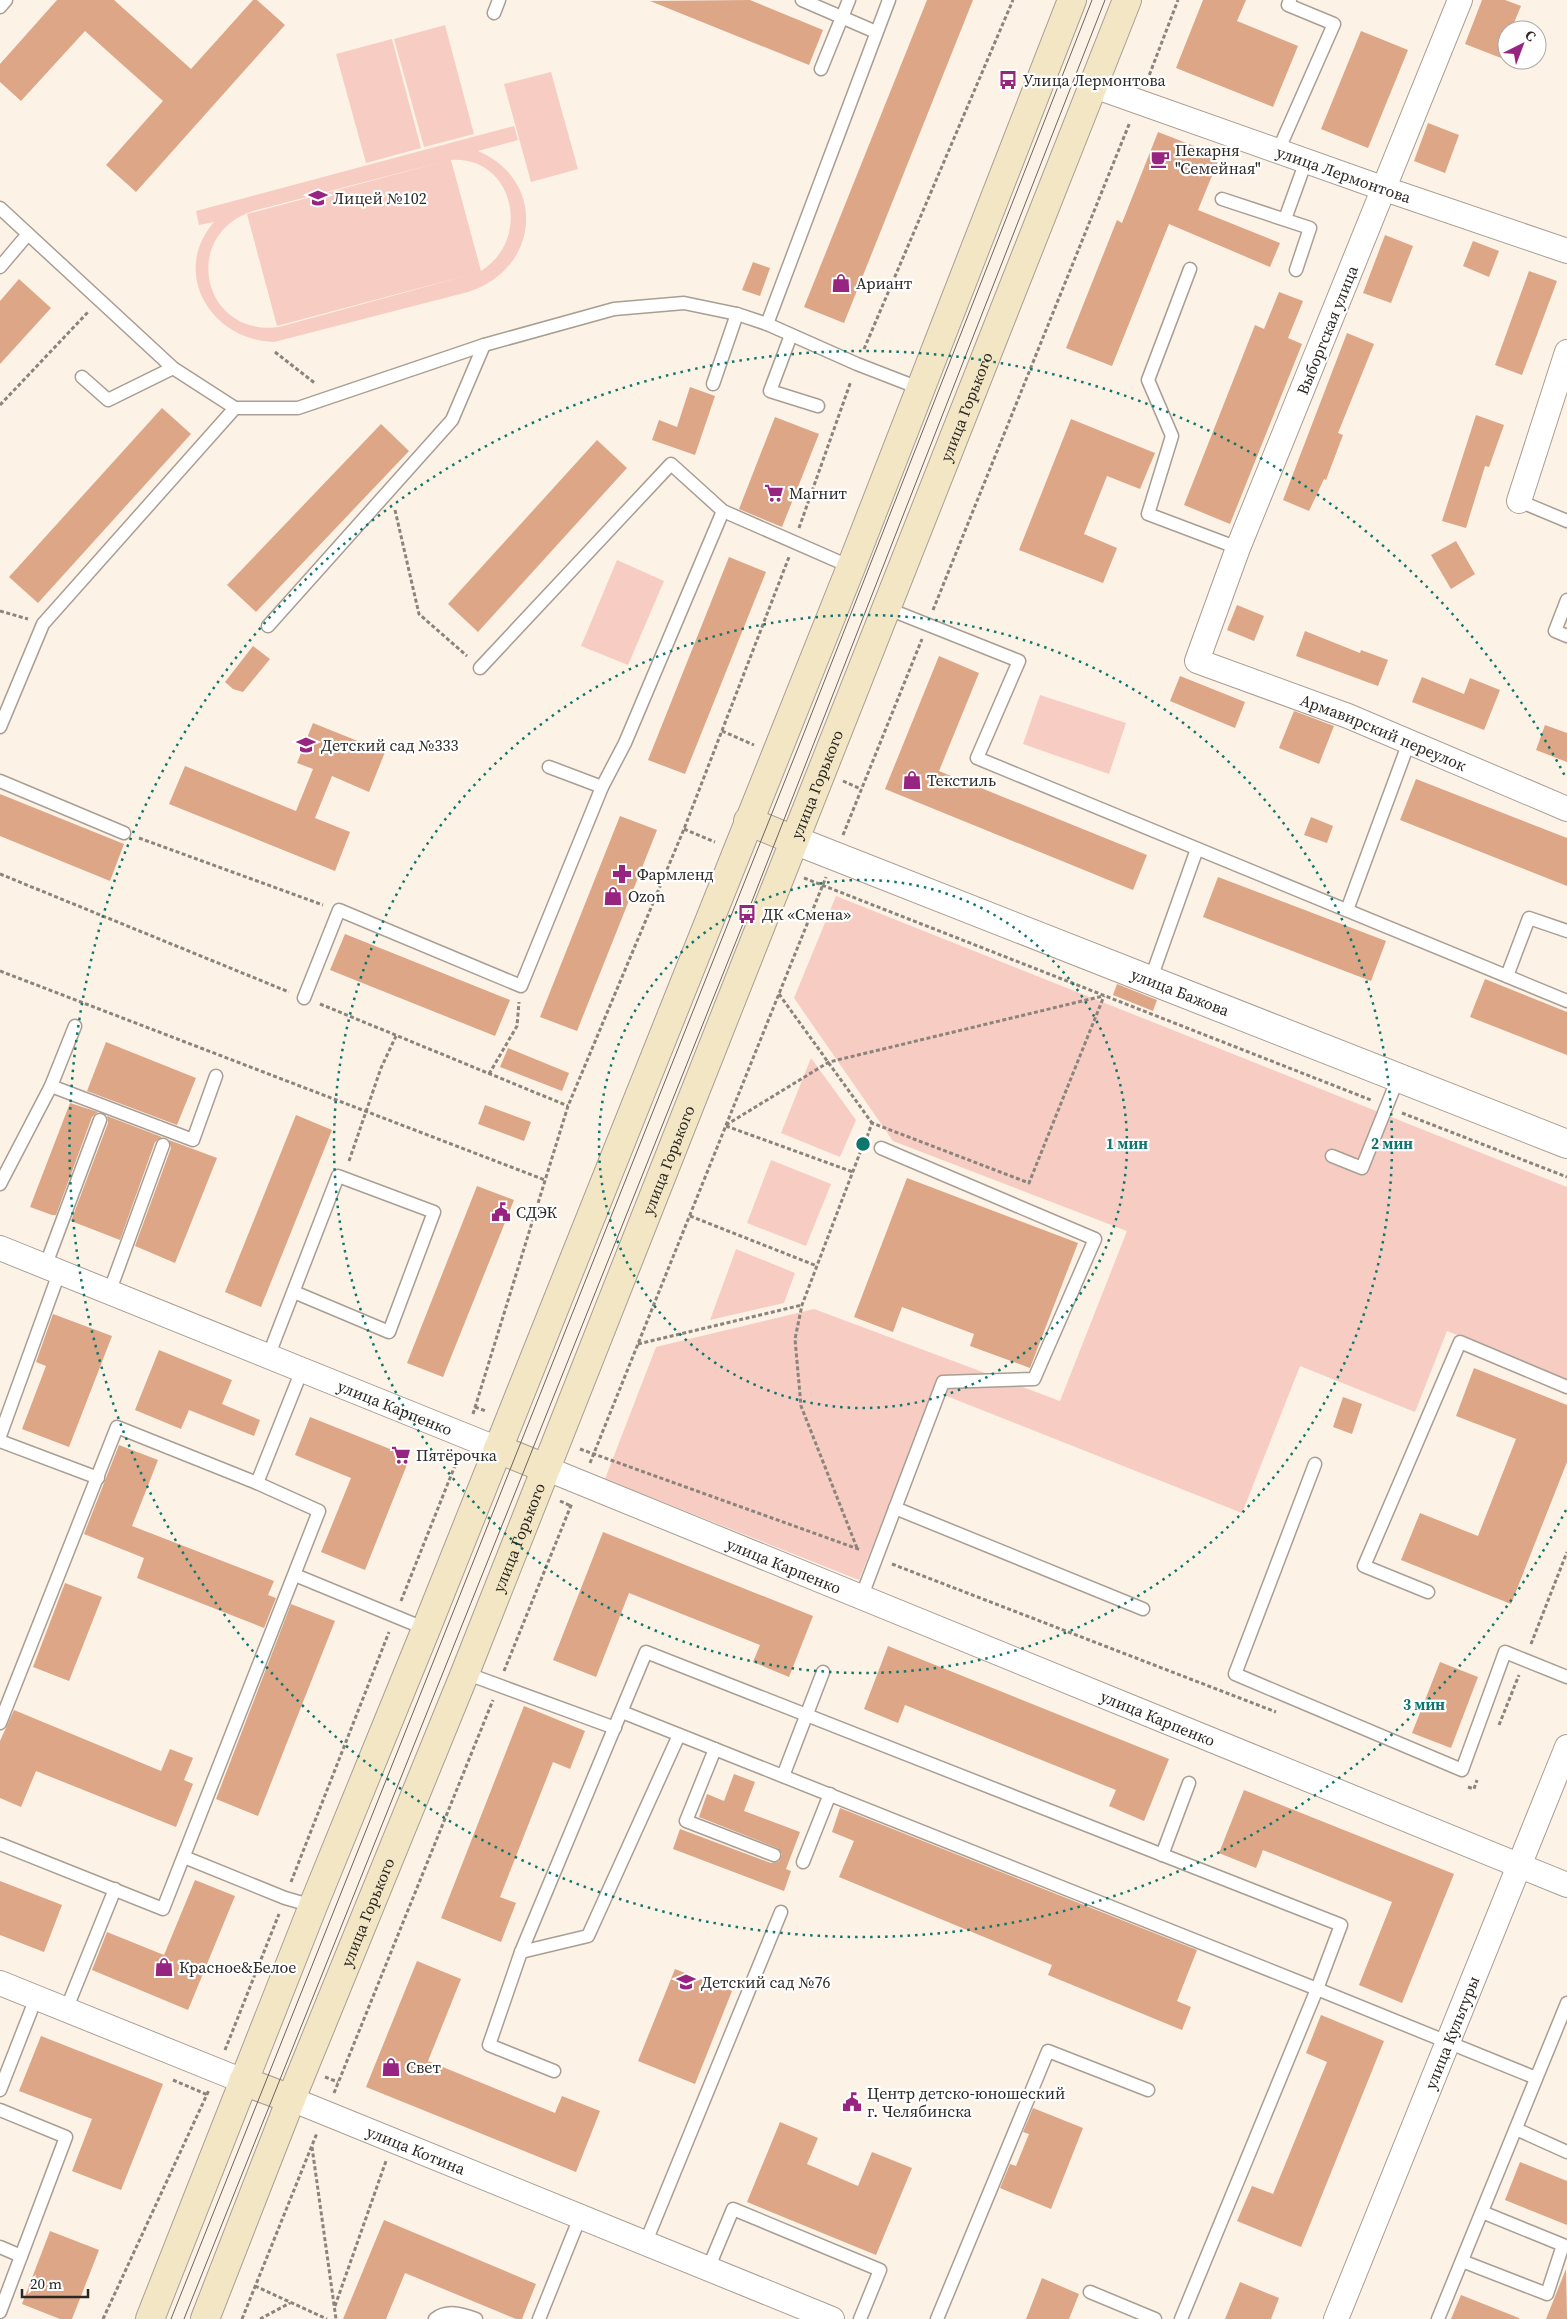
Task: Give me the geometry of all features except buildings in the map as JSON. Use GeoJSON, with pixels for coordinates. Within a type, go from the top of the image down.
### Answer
{"type":"FeatureCollection","features":[{"type":"Feature","properties":{"kind":"main road"},"geometry":{"type":"LineString","coordinates":[[150,2319],[243,2081],[510,1421],[850,567],[1072,0]]}},
{"type":"Feature","properties":{"kind":"main road","name":"улица Горького"},"geometry":{"type":"LineString","coordinates":[[205,2319],[291,2099],[465,1673],[1127,0]]}},
{"type":"Feature","properties":{"kind":"main road"},"geometry":{"type":"LineString","coordinates":[[748,821],[794,840]]}},
{"type":"Feature","properties":{"kind":"main road","name":"улица Карпенко"},"geometry":{"type":"LineString","coordinates":[[498,1449],[545,1468]]}},
{"type":"Feature","properties":{"kind":"main road","name":"улица Котина"},"geometry":{"type":"LineString","coordinates":[[243,2081],[291,2099]]}},
{"type":"Feature","properties":{"kind":"street","name":"Выборгская улица"},"geometry":{"type":"LineString","coordinates":[[1196,661],[1238,548],[1460,0]]}},
{"type":"Feature","properties":{"kind":"street","name":"улица Лермонтова"},"geometry":{"type":"LineString","coordinates":[[1094,86],[1139,100],[1385,189],[1567,250]]}},
{"type":"Feature","properties":{"kind":"street"},"geometry":{"type":"LineString","coordinates":[[1519,501],[1567,352]]}},
{"type":"Feature","properties":{"kind":"street","name":"Армавирский переулок"},"geometry":{"type":"LineString","coordinates":[[1196,661],[1348,716],[1567,810]]}},
{"type":"Feature","properties":{"kind":"street","name":"улица Бажова"},"geometry":{"type":"LineString","coordinates":[[794,840],[1567,1144]]}},
{"type":"Feature","properties":{"kind":"street","name":"улица Карпенко"},"geometry":{"type":"LineString","coordinates":[[0,1248],[498,1449]]}},
{"type":"Feature","properties":{"kind":"street","name":"улица Карпенко"},"geometry":{"type":"LineString","coordinates":[[545,1468],[1567,1885]]}},
{"type":"Feature","properties":{"kind":"street","name":"улица Культуры"},"geometry":{"type":"LineString","coordinates":[[1336,2319],[1567,1747]]}},
{"type":"Feature","properties":{"kind":"street","name":"улица Котина"},"geometry":{"type":"LineString","coordinates":[[0,1983],[243,2081]]}},
{"type":"Feature","properties":{"kind":"street","name":"улица Котина"},"geometry":{"type":"LineString","coordinates":[[291,2099],[832,2319]]}},
{"type":"Feature","properties":{"kind":"lane"},"geometry":{"type":"LineString","coordinates":[[0,7],[6,0]]}},
{"type":"Feature","properties":{"kind":"lane"},"geometry":{"type":"LineString","coordinates":[[494,13],[499,0]]}},
{"type":"Feature","properties":{"kind":"lane"},"geometry":{"type":"LineString","coordinates":[[802,0],[876,32]]}},
{"type":"Feature","properties":{"kind":"lane"},"geometry":{"type":"LineString","coordinates":[[821,69],[849,0]]}},
{"type":"Feature","properties":{"kind":"lane"},"geometry":{"type":"LineString","coordinates":[[767,324],[889,0]]}},
{"type":"Feature","properties":{"kind":"lane"},"geometry":{"type":"LineString","coordinates":[[1278,151],[1334,24],[1288,5],[1290,0]]}},
{"type":"Feature","properties":{"kind":"lane"},"geometry":{"type":"LineString","coordinates":[[1284,219],[1306,161]]}},
{"type":"Feature","properties":{"kind":"lane"},"geometry":{"type":"LineString","coordinates":[[1222,199],[1310,228],[1296,270]]}},
{"type":"Feature","properties":{"kind":"lane"},"geometry":{"type":"LineString","coordinates":[[0,208],[173,368],[235,408],[298,408],[484,345],[614,309],[684,303],[737,314],[767,324],[857,364],[919,388]]}},
{"type":"Feature","properties":{"kind":"lane"},"geometry":{"type":"LineString","coordinates":[[0,267],[28,234]]}},
{"type":"Feature","properties":{"kind":"lane"},"geometry":{"type":"LineString","coordinates":[[1190,269],[1148,380],[1172,436],[1148,514],[1238,548]]}},
{"type":"Feature","properties":{"kind":"lane"},"geometry":{"type":"LineString","coordinates":[[712,384],[737,314]]}},
{"type":"Feature","properties":{"kind":"lane"},"geometry":{"type":"LineString","coordinates":[[791,335],[770,391],[818,406]]}},
{"type":"Feature","properties":{"kind":"lane"},"geometry":{"type":"LineString","coordinates":[[268,626],[452,420],[484,345]]}},
{"type":"Feature","properties":{"kind":"lane"},"geometry":{"type":"LineString","coordinates":[[82,377],[108,400],[173,368]]}},
{"type":"Feature","properties":{"kind":"lane"},"geometry":{"type":"LineString","coordinates":[[0,727],[43,624],[235,408]]}},
{"type":"Feature","properties":{"kind":"lane"},"geometry":{"type":"LineString","coordinates":[[480,668],[671,464],[723,511],[850,567]]}},
{"type":"Feature","properties":{"kind":"lane"},"geometry":{"type":"LineString","coordinates":[[1519,501],[1567,521]]}},
{"type":"Feature","properties":{"kind":"lane"},"geometry":{"type":"LineString","coordinates":[[304,998],[339,910],[520,986],[602,787],[625,743],[723,511]]}},
{"type":"Feature","properties":{"kind":"lane"},"geometry":{"type":"LineString","coordinates":[[1567,600],[1555,631],[1567,636]]}},
{"type":"Feature","properties":{"kind":"lane"},"geometry":{"type":"LineString","coordinates":[[886,608],[1019,661],[977,758],[1567,1001]]}},
{"type":"Feature","properties":{"kind":"lane"},"geometry":{"type":"LineString","coordinates":[[1347,910],[1409,742]]}},
{"type":"Feature","properties":{"kind":"lane"},"geometry":{"type":"LineString","coordinates":[[549,767],[602,787]]}},
{"type":"Feature","properties":{"kind":"lane"},"geometry":{"type":"LineString","coordinates":[[0,781],[124,833]]}},
{"type":"Feature","properties":{"kind":"lane"},"geometry":{"type":"LineString","coordinates":[[1150,981],[1197,849]]}},
{"type":"Feature","properties":{"kind":"lane"},"geometry":{"type":"LineString","coordinates":[[1507,976],[1529,918],[1567,931]]}},
{"type":"Feature","properties":{"kind":"lane"},"geometry":{"type":"LineString","coordinates":[[0,1184],[51,1086],[75,1026]]}},
{"type":"Feature","properties":{"kind":"lane"},"geometry":{"type":"LineString","coordinates":[[51,1086],[193,1140],[216,1076]]}},
{"type":"Feature","properties":{"kind":"lane"},"geometry":{"type":"LineString","coordinates":[[1332,1156],[1362,1168],[1398,1078]]}},
{"type":"Feature","properties":{"kind":"lane"},"geometry":{"type":"LineString","coordinates":[[0,1436],[100,1120]]}},
{"type":"Feature","properties":{"kind":"lane"},"geometry":{"type":"LineString","coordinates":[[108,1293],[163,1145]]}},
{"type":"Feature","properties":{"kind":"lane"},"geometry":{"type":"LineString","coordinates":[[861,1598],[943,1382],[1034,1379],[1096,1239],[881,1148]]}},
{"type":"Feature","properties":{"kind":"lane"},"geometry":{"type":"LineString","coordinates":[[268,1357],[338,1176],[434,1212],[389,1332],[294,1292]]}},
{"type":"Feature","properties":{"kind":"lane"},"geometry":{"type":"LineString","coordinates":[[1428,1592],[1364,1566],[1460,1342],[1567,1386]]}},
{"type":"Feature","properties":{"kind":"lane"},"geometry":{"type":"LineString","coordinates":[[257,1484],[302,1370]]}},
{"type":"Feature","properties":{"kind":"lane"},"geometry":{"type":"LineString","coordinates":[[0,1723],[117,1427],[319,1511],[163,1909],[0,1844]]}},
{"type":"Feature","properties":{"kind":"lane"},"geometry":{"type":"LineString","coordinates":[[0,1441],[98,1478]]}},
{"type":"Feature","properties":{"kind":"lane"},"geometry":{"type":"LineString","coordinates":[[1315,1464],[1235,1674],[1462,1770],[1505,1652],[1567,1676]]}},
{"type":"Feature","properties":{"kind":"lane"},"geometry":{"type":"LineString","coordinates":[[895,1508],[1143,1609]]}},
{"type":"Feature","properties":{"kind":"lane"},"geometry":{"type":"LineString","coordinates":[[294,1575],[426,1629]]}},
{"type":"Feature","properties":{"kind":"lane"},"geometry":{"type":"LineString","coordinates":[[554,2071],[489,2045],[521,1952],[646,1652],[1341,1925],[1317,1989],[1181,2319]]}},
{"type":"Feature","properties":{"kind":"lane"},"geometry":{"type":"LineString","coordinates":[[783,1776],[823,1672]]}},
{"type":"Feature","properties":{"kind":"lane"},"geometry":{"type":"LineString","coordinates":[[465,1673],[615,1728]]}},
{"type":"Feature","properties":{"kind":"lane"},"geometry":{"type":"LineString","coordinates":[[622,1712],[1536,2078]]}},
{"type":"Feature","properties":{"kind":"lane"},"geometry":{"type":"LineString","coordinates":[[521,1952],[588,1936],[679,1735]]}},
{"type":"Feature","properties":{"kind":"lane"},"geometry":{"type":"LineString","coordinates":[[715,1749],[686,1821],[774,1854]]}},
{"type":"Feature","properties":{"kind":"lane"},"geometry":{"type":"LineString","coordinates":[[1162,1854],[1189,1783]]}},
{"type":"Feature","properties":{"kind":"lane"},"geometry":{"type":"LineString","coordinates":[[803,1862],[830,1794]]}},
{"type":"Feature","properties":{"kind":"lane"},"geometry":{"type":"LineString","coordinates":[[184,1857],[285,1898],[313,1906]]}},
{"type":"Feature","properties":{"kind":"lane"},"geometry":{"type":"LineString","coordinates":[[66,2010],[115,1889]]}},
{"type":"Feature","properties":{"kind":"lane"},"geometry":{"type":"LineString","coordinates":[[645,2244],[781,1912]]}},
{"type":"Feature","properties":{"kind":"lane"},"geometry":{"type":"LineString","coordinates":[[0,2090],[36,1998]]}},
{"type":"Feature","properties":{"kind":"lane"},"geometry":{"type":"LineString","coordinates":[[1438,2319],[1567,2003]]}},
{"type":"Feature","properties":{"kind":"lane"},"geometry":{"type":"LineString","coordinates":[[937,2319],[1048,2051],[1148,2090]]}},
{"type":"Feature","properties":{"kind":"lane"},"geometry":{"type":"LineString","coordinates":[[0,2110],[66,2137],[0,2312]]}},
{"type":"Feature","properties":{"kind":"lane"},"geometry":{"type":"LineString","coordinates":[[1516,2129],[1567,2152]]}},
{"type":"Feature","properties":{"kind":"lane"},"geometry":{"type":"LineString","coordinates":[[708,2269],[733,2209],[880,2270],[860,2319]]}},
{"type":"Feature","properties":{"kind":"lane"},"geometry":{"type":"LineString","coordinates":[[1462,2261],[1547,2294],[1563,2245],[1482,2212]]}},
{"type":"Feature","properties":{"kind":"lane"},"geometry":{"type":"LineString","coordinates":[[539,2319],[580,2217]]}},
{"type":"Feature","properties":{"kind":"lane"},"geometry":{"type":"LineString","coordinates":[[0,2247],[21,2256]]}},
{"type":"Feature","properties":{"kind":"lane"},"geometry":{"type":"LineString","coordinates":[[1090,2292],[1155,2319]]}},
{"type":"Feature","properties":{"kind":"lane"},"geometry":{"type":"LineString","coordinates":[[435,2319],[441,2314],[460,2314],[476,2319]]}},
{"type":"Feature","properties":{"kind":"path"},"geometry":{"type":"LineString","coordinates":[[103,2319],[207,2094],[466,1437],[568,1106],[684,829],[795,542],[857,364],[1013,0]]}},
{"type":"Feature","properties":{"kind":"path"},"geometry":{"type":"LineString","coordinates":[[242,2319],[690,1216],[1178,0]]}},
{"type":"Feature","properties":{"kind":"path"},"geometry":{"type":"LineString","coordinates":[[0,405],[100,300]]}},
{"type":"Feature","properties":{"kind":"path"},"geometry":{"type":"LineString","coordinates":[[276,352],[332,397]]}},
{"type":"Feature","properties":{"kind":"path"},"geometry":{"type":"LineString","coordinates":[[390,490],[419,614],[480,668]]}},
{"type":"Feature","properties":{"kind":"path"},"geometry":{"type":"LineString","coordinates":[[0,611],[43,624]]}},
{"type":"Feature","properties":{"kind":"path"},"geometry":{"type":"LineString","coordinates":[[124,833],[339,910]]}},
{"type":"Feature","properties":{"kind":"path"},"geometry":{"type":"LineString","coordinates":[[0,874],[568,1106]]}},
{"type":"Feature","properties":{"kind":"path"},"geometry":{"type":"LineString","coordinates":[[822,885],[1567,1177]]}},
{"type":"Feature","properties":{"kind":"path"},"geometry":{"type":"LineString","coordinates":[[0,971],[545,1180]]}},
{"type":"Feature","properties":{"kind":"path"},"geometry":{"type":"LineString","coordinates":[[490,1074],[517,1026],[520,986]]}},
{"type":"Feature","properties":{"kind":"path"},"geometry":{"type":"LineString","coordinates":[[779,994],[872,1123],[1029,1183],[1104,996]]}},
{"type":"Feature","properties":{"kind":"path"},"geometry":{"type":"LineString","coordinates":[[726,1125],[829,1062],[1104,996]]}},
{"type":"Feature","properties":{"kind":"path"},"geometry":{"type":"LineString","coordinates":[[342,1178],[368,1112],[381,1068],[396,1036]]}},
{"type":"Feature","properties":{"kind":"path"},"geometry":{"type":"LineString","coordinates":[[857,1549],[801,1406],[795,1339],[802,1305],[872,1123]]}},
{"type":"Feature","properties":{"kind":"path"},"geometry":{"type":"LineString","coordinates":[[726,1125],[853,1172]]}},
{"type":"Feature","properties":{"kind":"path"},"geometry":{"type":"LineString","coordinates":[[690,1216],[817,1266]]}},
{"type":"Feature","properties":{"kind":"path"},"geometry":{"type":"LineString","coordinates":[[638,1344],[802,1305]]}},
{"type":"Feature","properties":{"kind":"path"},"geometry":{"type":"LineString","coordinates":[[475,1407],[510,1421]]}},
{"type":"Feature","properties":{"kind":"path"},"geometry":{"type":"LineString","coordinates":[[557,1439],[593,1454],[857,1549],[1281,1714]]}},
{"type":"Feature","properties":{"kind":"path"},"geometry":{"type":"LineString","coordinates":[[1496,1734],[1567,1552]]}},
{"type":"Feature","properties":{"kind":"path"},"geometry":{"type":"LineString","coordinates":[[1464,1785],[1474,1789],[1481,1770]]}},
{"type":"Feature","properties":{"kind":"path"},"geometry":{"type":"LineString","coordinates":[[312,2147],[336,2319]]}},
{"type":"Feature","properties":{"kind":"path"},"geometry":{"type":"LineString","coordinates":[[334,2307],[386,2161]]}},
{"type":"Feature","properties":{"kind":"path"},"geometry":{"type":"LineString","coordinates":[[255,2286],[327,2319]]}},
{"type":"Feature","properties":{"kind":"path"},"geometry":{"type":"LineString","coordinates":[[260,2319],[291,2302]]}},
{"type":"Feature","properties":{"kind":"shaded area"},"geometry":{"type":"Polygon","coordinates":[[[445,25],[474,134],[424,147],[394,39],[445,25]]]}},
{"type":"Feature","properties":{"kind":"shaded area"},"geometry":{"type":"Polygon","coordinates":[[[392,39],[421,148],[366,163],[336,54],[392,39]]]}},
{"type":"Feature","properties":{"kind":"shaded area"},"geometry":{"type":"Polygon","coordinates":[[[551,72],[578,169],[531,182],[504,84],[551,72]]]}},
{"type":"Feature","properties":{"kind":"shaded area"},"geometry":{"type":"Polygon","coordinates":[[[514,126],[518,140],[478,151],[501,165],[516,183],[524,203],[526,224],[521,246],[509,265],[492,281],[468,292],[274,342],[252,338],[232,330],[216,317],[204,300],[197,282],[196,262],[201,242],[214,222],[199,225],[196,211],[514,126]],[[449,160],[253,211],[248,214],[449,160]],[[451,160],[481,271],[497,257],[507,239],[511,220],[509,202],[501,185],[489,171],[472,162],[451,160]],[[247,214],[230,223],[215,241],[209,261],[210,282],[218,301],[232,316],[253,326],[279,327],[476,273],[277,326],[247,214]]]}},
{"type":"Feature","properties":{"kind":"shaded area"},"geometry":{"type":"Polygon","coordinates":[[[617,560],[664,581],[628,665],[581,646],[617,560]]]}},
{"type":"Feature","properties":{"kind":"shaded area"},"geometry":{"type":"Polygon","coordinates":[[[1040,695],[1126,723],[1109,774],[1023,744],[1040,695]]]}},
{"type":"Feature","properties":{"kind":"shaded area"},"geometry":{"type":"Polygon","coordinates":[[[836,896],[1567,1187],[1567,1379],[1447,1331],[1415,1412],[1300,1366],[1242,1513],[934,1391],[859,1580],[605,1479],[656,1347],[814,1309],[1060,1401],[1127,1231],[893,1141],[794,998],[836,896]]]}},
{"type":"Feature","properties":{"kind":"shaded area"},"geometry":{"type":"Polygon","coordinates":[[[811,1058],[856,1120],[840,1157],[781,1133],[811,1058]]]}},
{"type":"Feature","properties":{"kind":"shaded area"},"geometry":{"type":"Polygon","coordinates":[[[771,1160],[831,1184],[806,1246],[747,1223],[771,1160]]]}},
{"type":"Feature","properties":{"kind":"shaded area"},"geometry":{"type":"Polygon","coordinates":[[[736,1249],[795,1273],[784,1303],[710,1320],[736,1249]]]}},
{"type":"Feature","properties":{"kind":"tram line"},"geometry":{"type":"LineString","coordinates":[[171,2319],[804,733],[1092,0]]}},
{"type":"Feature","properties":{"kind":"tram line"},"geometry":{"type":"LineString","coordinates":[[184,2319],[747,914],[1105,0]]}},
{"type":"Feature","properties":{"kind":"place","name":"Улица Лермонтова"},"geometry":{"type":"Point","coordinates":[1008,80]}},
{"type":"Feature","properties":{"kind":"place","name":"Пекарня \"Семейная\""},"geometry":{"type":"Point","coordinates":[1160,159]}},
{"type":"Feature","properties":{"kind":"place","name":"Лицей №102"},"geometry":{"type":"Point","coordinates":[318,198]}},
{"type":"Feature","properties":{"kind":"place","name":"Ариант"},"geometry":{"type":"Point","coordinates":[841,283]}},
{"type":"Feature","properties":{"kind":"place","name":"Магнит"},"geometry":{"type":"Point","coordinates":[774,493]}},
{"type":"Feature","properties":{"kind":"place","name":"Детский сад №333"},"geometry":{"type":"Point","coordinates":[306,745]}},
{"type":"Feature","properties":{"kind":"place","name":"Текстиль"},"geometry":{"type":"Point","coordinates":[912,780]}},
{"type":"Feature","properties":{"kind":"place","name":"Фармленд"},"geometry":{"type":"Point","coordinates":[622,874]}},
{"type":"Feature","properties":{"kind":"place","name":"Ozon"},"geometry":{"type":"Point","coordinates":[613,896]}},
{"type":"Feature","properties":{"kind":"place","name":"ДК «Смена»"},"geometry":{"type":"Point","coordinates":[747,914]}},
{"type":"Feature","properties":{"kind":"place","name":"СДЭК"},"geometry":{"type":"Point","coordinates":[501,1212]}},
{"type":"Feature","properties":{"kind":"place","name":"Пятёрочка"},"geometry":{"type":"Point","coordinates":[401,1455]}},
{"type":"Feature","properties":{"kind":"place","name":"Красное&Белое"},"geometry":{"type":"Point","coordinates":[164,1967]}},
{"type":"Feature","properties":{"kind":"place","name":"Детский сад №76"},"geometry":{"type":"Point","coordinates":[686,1982]}},
{"type":"Feature","properties":{"kind":"place","name":"Свет"},"geometry":{"type":"Point","coordinates":[391,2067]}},
{"type":"Feature","properties":{"kind":"place","name":"Центр детско-юношеский г. Челябинска"},"geometry":{"type":"Point","coordinates":[852,2102]}}]}
